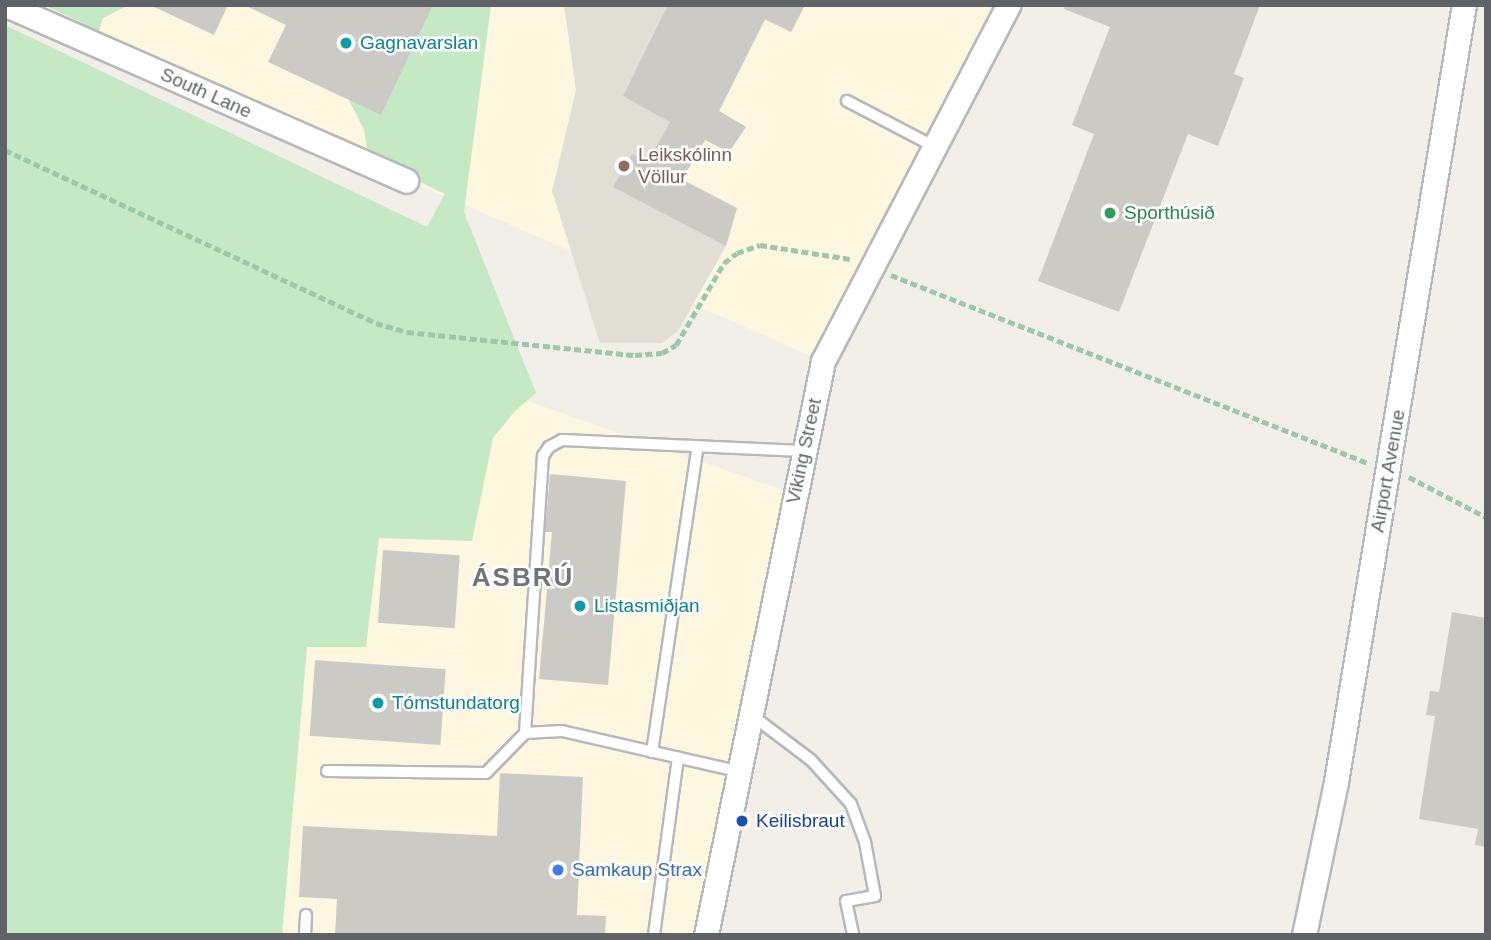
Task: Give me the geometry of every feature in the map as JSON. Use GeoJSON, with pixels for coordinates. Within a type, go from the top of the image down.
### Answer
{"type":"FeatureCollection","features":[{"type":"Feature","properties":{"kind":"street","name":"South Lane"},"geometry":{"type":"LineString","coordinates":[[6,5],[406,181]]}},
{"type":"Feature","properties":{"kind":"street","name":"Viking Street"},"geometry":{"type":"LineString","coordinates":[[706,935],[737,771],[823,361],[1008,5]]}},
{"type":"Feature","properties":{"kind":"street","name":"Airport Avenue"},"geometry":{"type":"LineString","coordinates":[[1304,935],[1336,782],[1464,5]]}},
{"type":"Feature","properties":{"kind":"lane"},"geometry":{"type":"LineString","coordinates":[[847,101],[935,147]]}},
{"type":"Feature","properties":{"kind":"lane"},"geometry":{"type":"LineString","coordinates":[[327,771],[486,773],[525,733],[542,456],[562,440],[803,451]]}},
{"type":"Feature","properties":{"kind":"lane"},"geometry":{"type":"LineString","coordinates":[[652,752],[698,446]]}},
{"type":"Feature","properties":{"kind":"lane"},"geometry":{"type":"LineString","coordinates":[[750,714],[811,760],[851,804],[864,842],[874,896],[846,901],[853,935]]}},
{"type":"Feature","properties":{"kind":"lane"},"geometry":{"type":"LineString","coordinates":[[525,733],[562,731],[737,771]]}},
{"type":"Feature","properties":{"kind":"lane"},"geometry":{"type":"LineString","coordinates":[[654,935],[678,758]]}},
{"type":"Feature","properties":{"kind":"lane"},"geometry":{"type":"LineString","coordinates":[[305,935],[306,915]]}},
{"type":"Feature","properties":{"kind":"path"},"geometry":{"type":"LineString","coordinates":[[5,150],[376,323],[407,332],[635,355],[662,353],[676,345],[724,263],[737,253],[760,246],[806,249],[872,268],[1388,470],[1426,482],[1486,517]]}},
{"type":"Feature","properties":{"kind":"shaded area"},"geometry":{"type":"Polygon","coordinates":[[[6,5],[1008,5],[823,361],[6,5]]]}},
{"type":"Feature","properties":{"kind":"shaded area","name":"Leikskólinn Völlur"},"geometry":{"type":"Polygon","coordinates":[[[564,5],[805,5],[791,32],[765,20],[719,111],[746,127],[729,152],[705,140],[682,179],[737,208],[726,246],[678,331],[662,343],[600,343],[552,191],[576,90],[564,5]]]}},
{"type":"Feature","properties":{"kind":"shaded area"},"geometry":{"type":"Polygon","coordinates":[[[341,336],[783,490],[750,714],[708,935],[259,935],[341,336]]]}},
{"type":"Feature","properties":{"kind":"green space"},"geometry":{"type":"Polygon","coordinates":[[[44,5],[127,6],[103,18],[99,31],[44,5]]]}},
{"type":"Feature","properties":{"kind":"green space"},"geometry":{"type":"Polygon","coordinates":[[[433,5],[491,5],[464,212],[536,393],[515,411],[493,438],[472,541],[379,538],[366,647],[307,647],[282,935],[5,935],[5,25],[427,227],[445,194],[375,161],[368,153],[364,130],[349,100],[433,5]]]}},
{"type":"Feature","properties":{"kind":"building"},"geometry":{"type":"Polygon","coordinates":[[[150,5],[228,5],[214,35],[150,5]]]}},
{"type":"Feature","properties":{"kind":"building","name":"Gagnavarslan"},"geometry":{"type":"Polygon","coordinates":[[[244,5],[433,5],[381,115],[268,62],[286,25],[244,5]]]}},
{"type":"Feature","properties":{"kind":"building"},"geometry":{"type":"Polygon","coordinates":[[[668,5],[805,5],[791,32],[765,19],[719,111],[746,127],[729,152],[705,140],[682,180],[737,208],[726,246],[613,187],[632,154],[648,161],[670,122],[623,96],[668,5]]]}},
{"type":"Feature","properties":{"kind":"building","name":"Sporthúsið"},"geometry":{"type":"Polygon","coordinates":[[[1065,5],[1260,5],[1234,74],[1244,78],[1218,146],[1188,134],[1119,312],[1038,281],[1094,134],[1072,125],[1110,27],[1064,9],[1065,5]]]}},
{"type":"Feature","properties":{"kind":"building","name":"Listasmiðjan"},"geometry":{"type":"Polygon","coordinates":[[[550,474],[626,481],[608,685],[539,679],[552,532],[545,532],[550,474]]]}},
{"type":"Feature","properties":{"kind":"building"},"geometry":{"type":"Polygon","coordinates":[[[383,550],[460,555],[455,628],[378,623],[383,550]]]}},
{"type":"Feature","properties":{"kind":"building"},"geometry":{"type":"Polygon","coordinates":[[[1452,612],[1486,618],[1486,847],[1475,845],[1478,829],[1419,819],[1435,716],[1426,715],[1430,691],[1439,692],[1452,612]]]}},
{"type":"Feature","properties":{"kind":"building","name":"Tómstundatorg"},"geometry":{"type":"Polygon","coordinates":[[[315,660],[446,669],[440,745],[310,736],[315,660]]]}},
{"type":"Feature","properties":{"kind":"building"},"geometry":{"type":"Polygon","coordinates":[[[500,773],[583,777],[577,915],[606,916],[605,935],[335,935],[337,899],[299,897],[303,826],[497,836],[500,773]]]}},
{"type":"Feature","properties":{"kind":"place","name":"Gagnavarslan"},"geometry":{"type":"Point","coordinates":[346,43]}},
{"type":"Feature","properties":{"kind":"place","name":"Leikskólinn Völlur"},"geometry":{"type":"Point","coordinates":[624,166]}},
{"type":"Feature","properties":{"kind":"place","name":"Sporthúsið"},"geometry":{"type":"Point","coordinates":[1110,213]}},
{"type":"Feature","properties":{"kind":"place","name":"Listasmiðjan"},"geometry":{"type":"Point","coordinates":[580,606]}},
{"type":"Feature","properties":{"kind":"place","name":"Tómstundatorg"},"geometry":{"type":"Point","coordinates":[378,703]}},
{"type":"Feature","properties":{"kind":"place","name":"Keilisbraut"},"geometry":{"type":"Point","coordinates":[742,821]}},
{"type":"Feature","properties":{"kind":"place","name":"Samkaup Strax"},"geometry":{"type":"Point","coordinates":[558,870]}},
{"type":"Feature","properties":{"kind":"district","name":"ÁSBRÚ"},"geometry":{"type":"Point","coordinates":[523,578]}}]}
